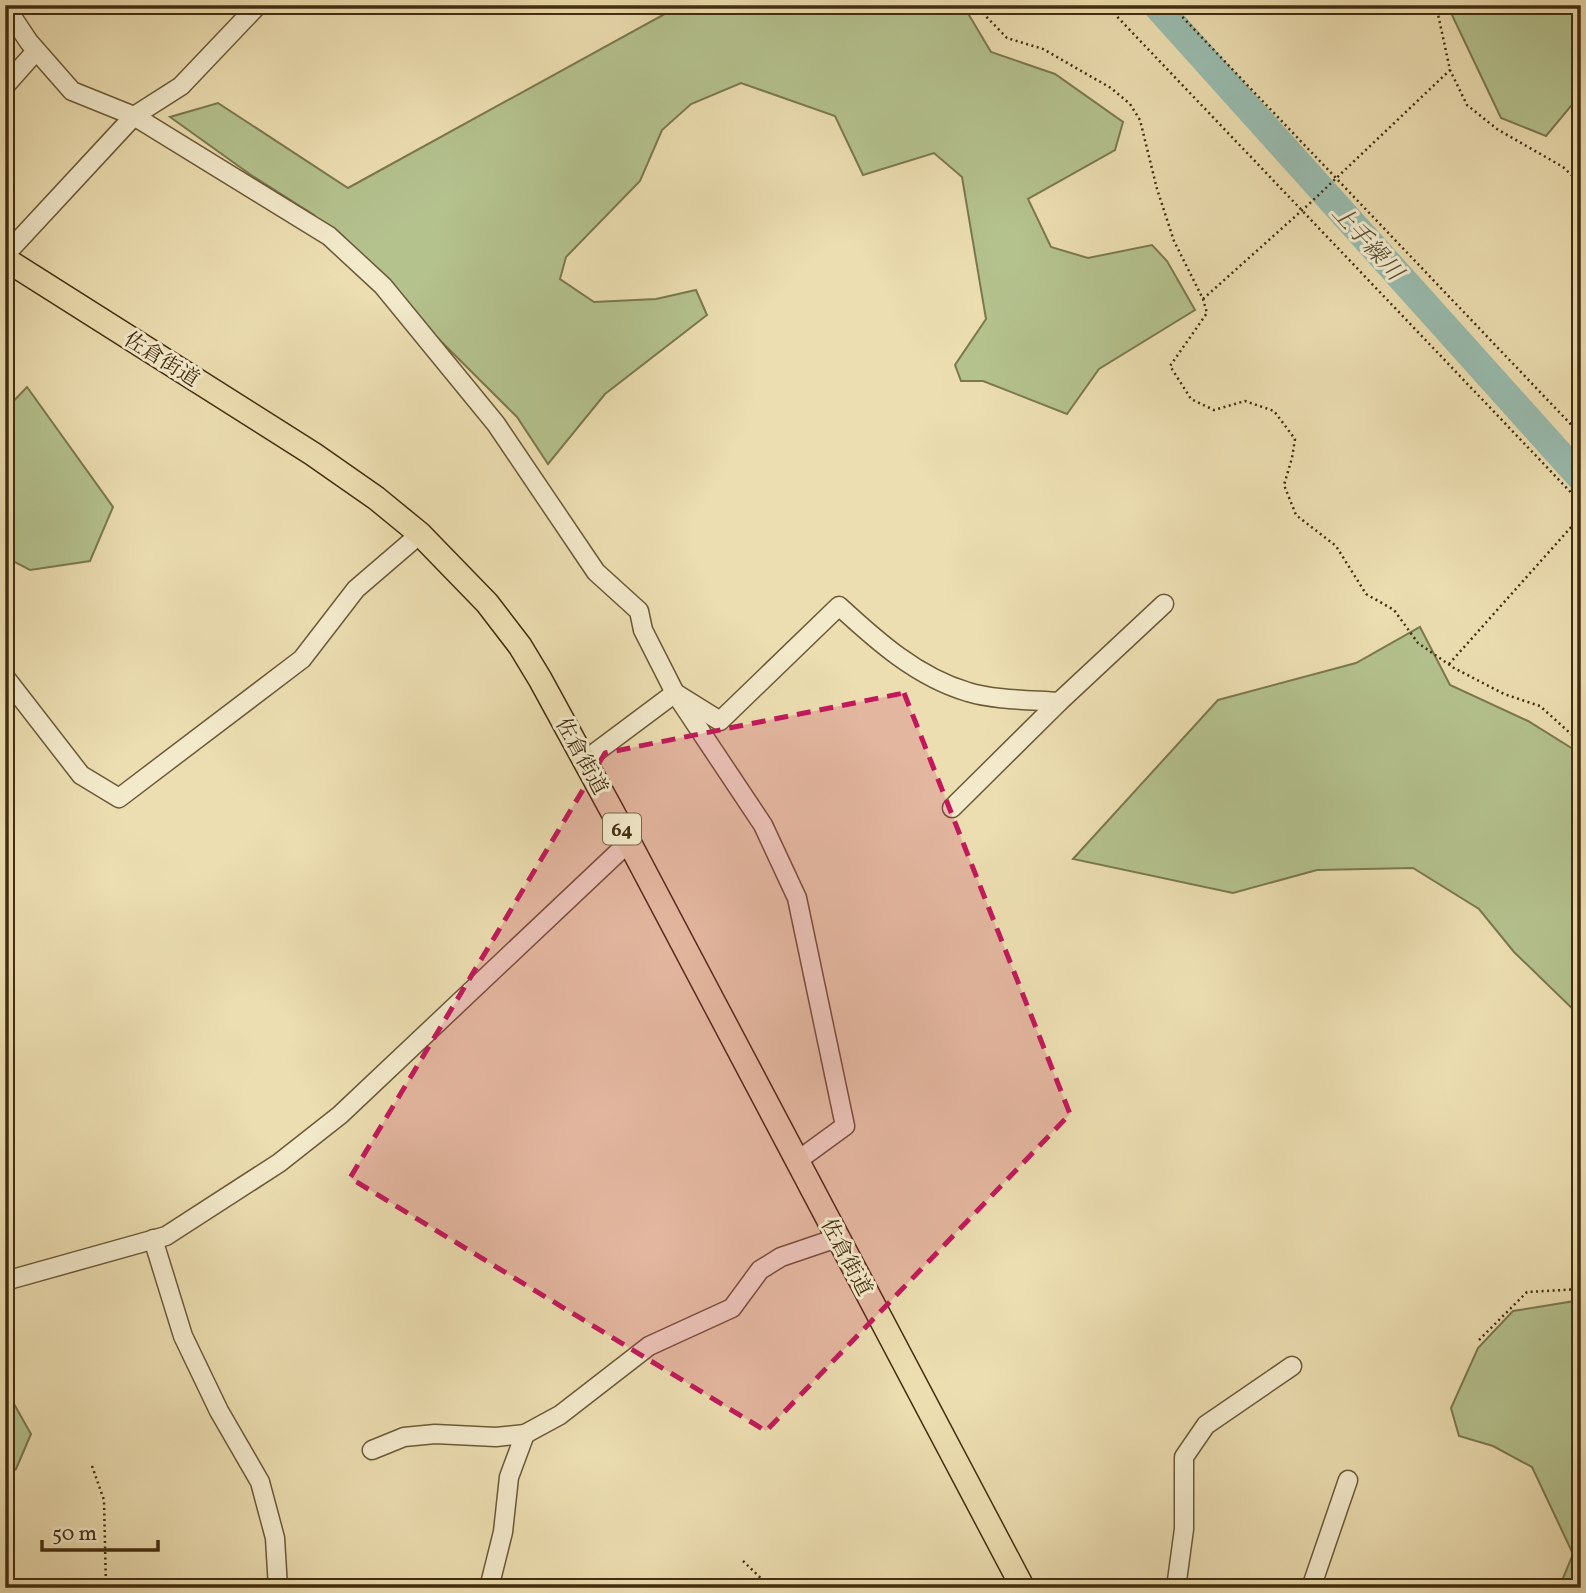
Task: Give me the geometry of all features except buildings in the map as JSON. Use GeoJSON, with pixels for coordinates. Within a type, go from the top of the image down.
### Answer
{"type":"FeatureCollection","features":[{"type":"Feature","properties":{"kind":"main road","name":"佐倉街道"},"geometry":{"type":"LineString","coordinates":[[5,257],[313,454],[376,498],[420,534],[487,603],[520,646],[629,842],[1023,1588]]}},
{"type":"Feature","properties":{"kind":"street"},"geometry":{"type":"LineString","coordinates":[[5,257],[134,116],[181,86],[258,5]]}},
{"type":"Feature","properties":{"kind":"street"},"geometry":{"type":"LineString","coordinates":[[5,6],[36,51],[72,91],[134,116],[329,236],[383,286],[496,424],[596,572],[639,611],[643,630],[675,693],[764,825],[797,898],[845,1126],[797,1161]]}},
{"type":"Feature","properties":{"kind":"street"},"geometry":{"type":"LineString","coordinates":[[5,86],[36,51]]}},
{"type":"Feature","properties":{"kind":"street"},"geometry":{"type":"LineString","coordinates":[[5,677],[81,775],[119,798],[302,659],[356,589],[420,534]]}},
{"type":"Feature","properties":{"kind":"street"},"geometry":{"type":"LineString","coordinates":[[952,808],[1059,702],[1164,604]]}},
{"type":"Feature","properties":{"kind":"street"},"geometry":{"type":"LineString","coordinates":[[675,693],[720,721],[839,606],[881,646],[934,679],[970,693],[1059,702]]}},
{"type":"Feature","properties":{"kind":"street"},"geometry":{"type":"LineString","coordinates":[[584,761],[675,693]]}},
{"type":"Feature","properties":{"kind":"street"},"geometry":{"type":"LineString","coordinates":[[5,1281],[166,1236],[279,1163],[340,1115],[629,842]]}},
{"type":"Feature","properties":{"kind":"street"},"geometry":{"type":"LineString","coordinates":[[372,1450],[404,1437],[496,1437],[525,1434],[560,1415],[649,1346],[732,1308],[760,1270],[781,1257],[837,1238]]}},
{"type":"Feature","properties":{"kind":"street"},"geometry":{"type":"LineString","coordinates":[[153,1240],[183,1336],[219,1411],[260,1482],[275,1538],[278,1588]]}},
{"type":"Feature","properties":{"kind":"street"},"geometry":{"type":"LineString","coordinates":[[1176,1588],[1184,1529],[1184,1457],[1206,1425],[1292,1366]]}},
{"type":"Feature","properties":{"kind":"street"},"geometry":{"type":"LineString","coordinates":[[489,1588],[503,1532],[509,1477],[525,1434]]}},
{"type":"Feature","properties":{"kind":"street"},"geometry":{"type":"LineString","coordinates":[[1311,1588],[1348,1480]]}},
{"type":"Feature","properties":{"kind":"path"},"geometry":{"type":"LineString","coordinates":[[975,5],[1007,38],[1043,50],[1111,88],[1130,104],[1140,120],[1157,190],[1174,241],[1203,299],[1207,313],[1170,366],[1191,399],[1214,410],[1245,401],[1274,411],[1295,439],[1284,485],[1296,515],[1336,546],[1366,594],[1394,610],[1418,643],[1449,664],[1504,694],[1540,706],[1581,743]]}},
{"type":"Feature","properties":{"kind":"path"},"geometry":{"type":"LineString","coordinates":[[1107,5],[1581,503]]}},
{"type":"Feature","properties":{"kind":"path"},"geometry":{"type":"LineString","coordinates":[[1171,5],[1581,435]]}},
{"type":"Feature","properties":{"kind":"path"},"geometry":{"type":"LineString","coordinates":[[1436,5],[1450,70],[1467,105],[1497,129],[1563,167],[1581,184]]}},
{"type":"Feature","properties":{"kind":"path"},"geometry":{"type":"LineString","coordinates":[[1203,299],[1308,205],[1450,70]]}},
{"type":"Feature","properties":{"kind":"path"},"geometry":{"type":"LineString","coordinates":[[1449,664],[1581,516]]}},
{"type":"Feature","properties":{"kind":"path"},"geometry":{"type":"LineString","coordinates":[[1479,1340],[1527,1292],[1581,1289]]}},
{"type":"Feature","properties":{"kind":"path"},"geometry":{"type":"LineString","coordinates":[[92,1466],[104,1500],[106,1588]]}},
{"type":"Feature","properties":{"kind":"path"},"geometry":{"type":"LineString","coordinates":[[743,1561],[771,1588]]}},
{"type":"Feature","properties":{"kind":"highlighted area"},"geometry":{"type":"Polygon","coordinates":[[[904,693],[1070,1114],[766,1431],[350,1178],[605,753],[904,693]]]}},
{"type":"Feature","properties":{"kind":"green space"},"geometry":{"type":"Polygon","coordinates":[[[681,5],[963,5],[991,52],[1055,74],[1123,122],[1115,150],[1028,199],[1051,247],[1088,258],[1152,245],[1167,261],[1195,310],[1099,369],[1067,414],[983,381],[961,381],[955,365],[986,319],[962,177],[934,153],[863,175],[835,116],[741,83],[691,104],[662,130],[640,181],[566,257],[560,279],[594,302],[656,299],[696,290],[707,315],[605,394],[548,464],[517,417],[314,215],[251,175],[170,117],[218,103],[348,188],[681,5]]]}},
{"type":"Feature","properties":{"kind":"green space"},"geometry":{"type":"Polygon","coordinates":[[[1449,5],[1581,5],[1581,94],[1546,136],[1501,118],[1449,5]]]}},
{"type":"Feature","properties":{"kind":"green space"},"geometry":{"type":"Polygon","coordinates":[[[27,387],[113,507],[90,561],[30,570],[5,557],[5,410],[27,387]]]}},
{"type":"Feature","properties":{"kind":"green space"},"geometry":{"type":"Polygon","coordinates":[[[1420,627],[1450,685],[1528,721],[1581,754],[1581,1017],[1514,952],[1479,909],[1413,868],[1317,870],[1233,893],[1073,859],[1218,700],[1356,663],[1420,627]]]}},
{"type":"Feature","properties":{"kind":"green space"},"geometry":{"type":"Polygon","coordinates":[[[1581,1300],[1581,1588],[1559,1588],[1573,1554],[1532,1467],[1493,1446],[1459,1436],[1451,1408],[1478,1348],[1513,1311],[1581,1300]]]}},
{"type":"Feature","properties":{"kind":"green space"},"geometry":{"type":"Polygon","coordinates":[[[5,1388],[31,1434],[16,1469],[5,1477],[5,1388]]]}},
{"type":"Feature","properties":{"kind":"waterway","name":"上手繰川"},"geometry":{"type":"LineString","coordinates":[[1156,5],[1581,478]]}}]}
